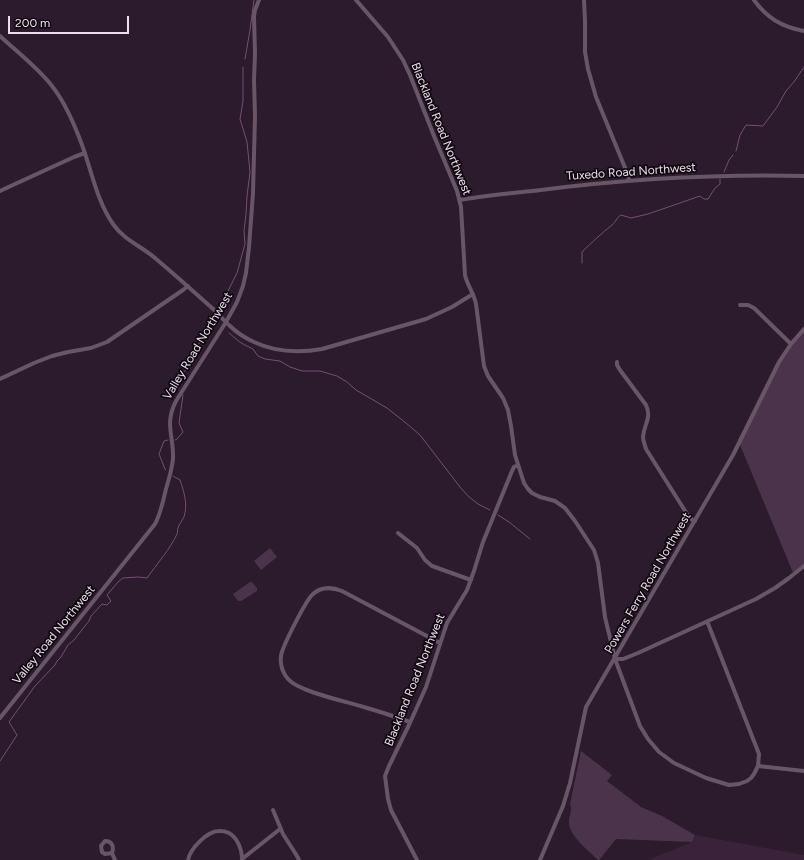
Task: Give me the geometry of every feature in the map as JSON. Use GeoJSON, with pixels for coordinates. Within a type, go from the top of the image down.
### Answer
{"type":"FeatureCollection","features":[{"type":"Feature","properties":{"kind":"street","name":"Valley Road Northwest"},"geometry":{"type":"LineString","coordinates":[[0,718],[155,524],[161,510],[172,466],[173,450],[169,424],[172,409],[226,322],[237,302],[243,286],[246,273],[252,220],[255,116],[254,25],[255,10],[259,0]]}},
{"type":"Feature","properties":{"kind":"street","name":"Blackland Road Northwest"},"geometry":{"type":"LineString","coordinates":[[356,0],[388,37],[403,60],[457,191],[460,200],[465,275],[476,304],[484,366],[488,376],[503,398],[508,410],[518,465],[514,467],[504,490],[483,542],[464,597],[447,623],[426,687],[389,766],[386,776],[388,799],[391,810],[417,860]]}},
{"type":"Feature","properties":{"kind":"street"},"geometry":{"type":"LineString","coordinates":[[584,0],[585,51],[588,69],[596,97],[628,175],[629,181]]}},
{"type":"Feature","properties":{"kind":"street"},"geometry":{"type":"LineString","coordinates":[[754,0],[767,15],[776,21],[787,27],[804,31]]}},
{"type":"Feature","properties":{"kind":"street"},"geometry":{"type":"LineString","coordinates":[[0,36],[40,72],[67,110],[79,136],[99,200],[115,227],[125,238],[153,256],[214,309],[230,327],[243,336],[262,346],[273,349],[310,351],[322,349],[422,320],[452,307],[473,294]]}},
{"type":"Feature","properties":{"kind":"street"},"geometry":{"type":"LineString","coordinates":[[0,191],[85,153]]}},
{"type":"Feature","properties":{"kind":"street","name":"Tuxedo Road Northwest"},"geometry":{"type":"LineString","coordinates":[[460,200],[573,186],[629,181],[710,176],[804,176]]}},
{"type":"Feature","properties":{"kind":"street"},"geometry":{"type":"LineString","coordinates":[[0,378],[52,356],[70,351],[91,348],[108,342],[188,286]]}},
{"type":"Feature","properties":{"kind":"street"},"geometry":{"type":"LineString","coordinates":[[740,305],[748,305],[754,308],[791,344]]}},
{"type":"Feature","properties":{"kind":"street","name":"Powers Ferry Road Northwest"},"geometry":{"type":"LineString","coordinates":[[540,860],[564,806],[586,707],[733,455],[779,362],[791,344],[804,329]]}},
{"type":"Feature","properties":{"kind":"street"},"geometry":{"type":"LineString","coordinates":[[617,362],[620,370],[646,405],[648,410],[649,418],[644,429],[643,436],[646,449],[688,514],[695,521]]}},
{"type":"Feature","properties":{"kind":"street"},"geometry":{"type":"LineString","coordinates":[[518,465],[524,483],[528,489],[536,495],[555,501],[565,508],[594,550],[598,563],[604,610],[614,659],[643,732],[653,746],[674,763],[706,778],[729,785],[739,784],[747,781],[754,774],[758,766],[758,750],[707,621]]}},
{"type":"Feature","properties":{"kind":"street"},"geometry":{"type":"LineString","coordinates":[[398,533],[417,548],[425,560],[432,566],[471,580]]}},
{"type":"Feature","properties":{"kind":"street"},"geometry":{"type":"LineString","coordinates":[[614,659],[623,658],[638,653],[766,594],[804,566]]}},
{"type":"Feature","properties":{"kind":"street"},"geometry":{"type":"LineString","coordinates":[[410,722],[296,686],[288,679],[282,670],[282,649],[308,598],[317,591],[329,588],[335,588],[342,591],[440,643]]}},
{"type":"Feature","properties":{"kind":"street"},"geometry":{"type":"LineString","coordinates":[[758,766],[804,770]]}},
{"type":"Feature","properties":{"kind":"street"},"geometry":{"type":"LineString","coordinates":[[273,810],[280,829],[299,860]]}},
{"type":"Feature","properties":{"kind":"street"},"geometry":{"type":"LineString","coordinates":[[188,860],[191,851],[209,834],[218,831],[230,834],[236,839],[239,845],[242,859],[280,829]]}},
{"type":"Feature","properties":{"kind":"street"},"geometry":{"type":"LineString","coordinates":[[112,853],[115,860]]}},
{"type":"Feature","properties":{"kind":"shaded area"},"geometry":{"type":"Polygon","coordinates":[[[804,326],[804,565],[794,575],[738,440],[787,347],[804,326]]]}},
{"type":"Feature","properties":{"kind":"shaded area"},"geometry":{"type":"Polygon","coordinates":[[[270,548],[277,557],[261,570],[254,561],[270,548]]]}},
{"type":"Feature","properties":{"kind":"shaded area"},"geometry":{"type":"Polygon","coordinates":[[[252,582],[257,588],[257,591],[241,601],[238,601],[233,594],[252,582]]]}},
{"type":"Feature","properties":{"kind":"shaded area"},"geometry":{"type":"Polygon","coordinates":[[[581,751],[612,775],[607,781],[641,807],[662,816],[695,835],[692,842],[616,839],[598,860],[572,833],[569,822],[571,811],[570,804],[581,751]]]}},
{"type":"Feature","properties":{"kind":"shaded area"},"geometry":{"type":"Polygon","coordinates":[[[695,835],[804,855],[804,860],[648,860],[692,842],[695,835]]]}},
{"type":"Feature","properties":{"kind":"waterway"},"geometry":{"type":"LineString","coordinates":[[245,59],[254,0]]}},
{"type":"Feature","properties":{"kind":"waterway"},"geometry":{"type":"LineString","coordinates":[[218,311],[237,273],[245,244],[244,231],[250,172],[247,142],[240,119],[243,101],[243,67]]}},
{"type":"Feature","properties":{"kind":"waterway"},"geometry":{"type":"LineString","coordinates":[[736,151],[740,135],[746,125],[763,126],[804,67]]}},
{"type":"Feature","properties":{"kind":"waterway"},"geometry":{"type":"LineString","coordinates":[[724,172],[733,155]]}},
{"type":"Feature","properties":{"kind":"waterway"},"geometry":{"type":"LineString","coordinates":[[582,263],[582,252],[621,215],[631,218],[648,214],[700,196],[704,199],[708,199],[715,188],[720,184],[720,179]]}},
{"type":"Feature","properties":{"kind":"waterway"},"geometry":{"type":"LineString","coordinates":[[179,389],[178,380],[180,375],[186,370],[202,338],[217,314]]}},
{"type":"Feature","properties":{"kind":"waterway"},"geometry":{"type":"LineString","coordinates":[[215,319],[216,323]]}},
{"type":"Feature","properties":{"kind":"waterway"},"geometry":{"type":"LineString","coordinates":[[229,333],[241,343],[253,349],[258,356],[265,359],[280,361],[290,367],[302,371],[320,371],[337,376],[356,390],[387,408],[420,435],[468,496],[478,504],[490,510]]}},
{"type":"Feature","properties":{"kind":"waterway"},"geometry":{"type":"LineString","coordinates":[[175,440],[183,432],[179,423],[183,395]]}},
{"type":"Feature","properties":{"kind":"waterway"},"geometry":{"type":"LineString","coordinates":[[166,470],[159,454],[164,441],[168,440]]}},
{"type":"Feature","properties":{"kind":"waterway"},"geometry":{"type":"LineString","coordinates":[[0,761],[17,735],[9,722],[35,686],[55,665],[68,645],[74,640],[89,621],[91,616],[102,604],[107,605],[111,601],[107,595],[123,578],[147,578],[171,545],[184,517],[186,507],[180,480],[173,476]]}},
{"type":"Feature","properties":{"kind":"waterway"},"geometry":{"type":"LineString","coordinates":[[498,515],[530,539]]}}]}
